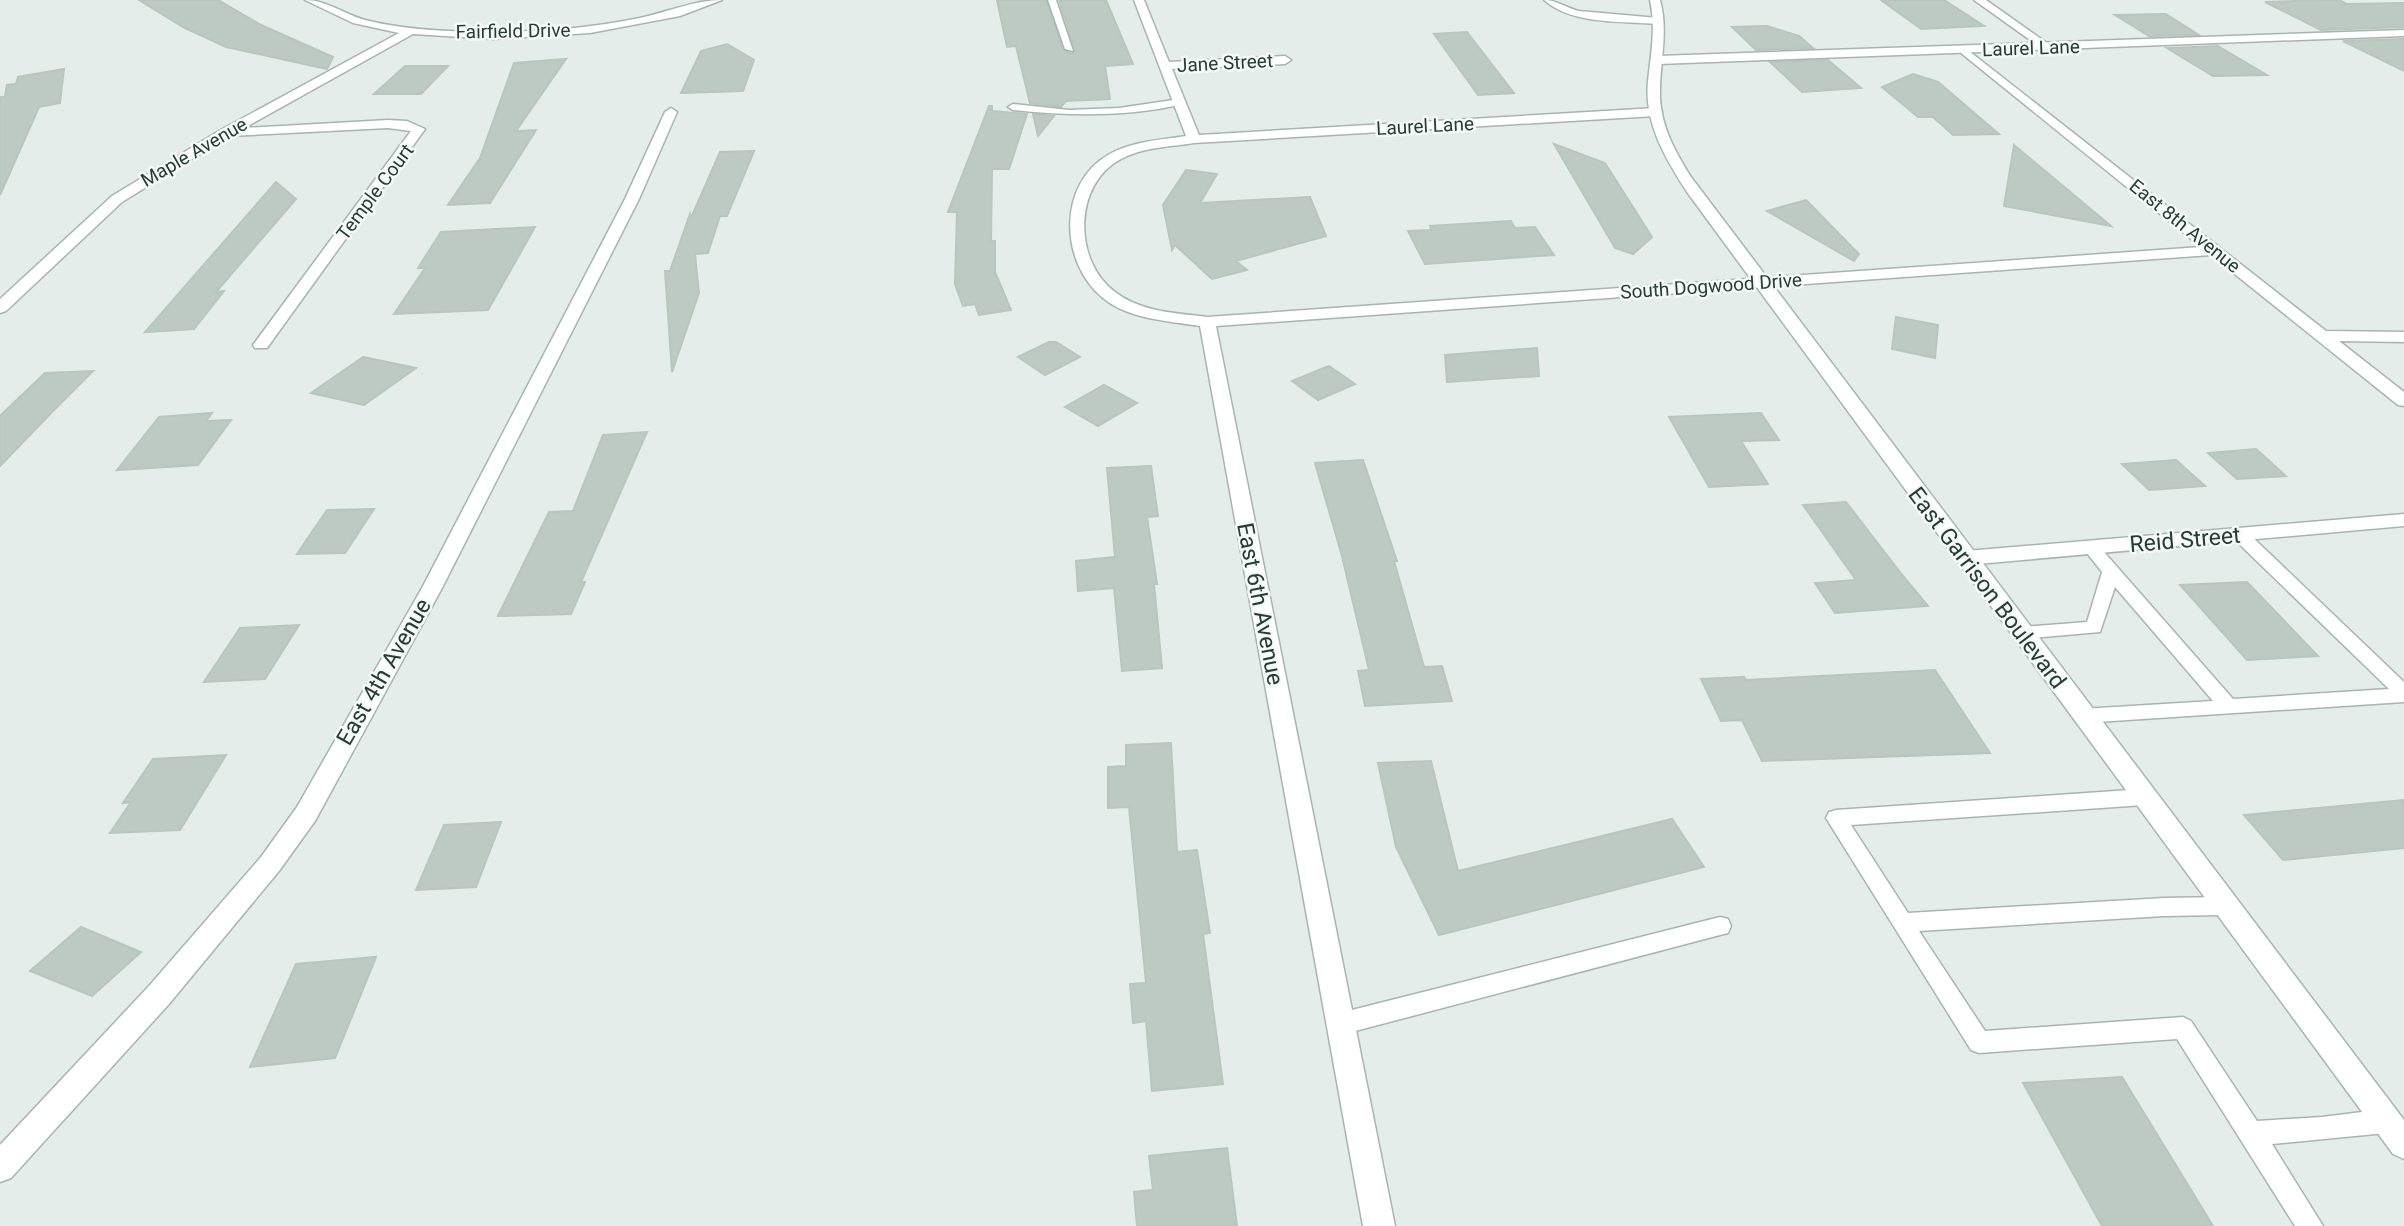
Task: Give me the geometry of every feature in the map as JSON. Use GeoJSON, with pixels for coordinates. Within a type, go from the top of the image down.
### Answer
{"type":"FeatureCollection","features":[{"type":"Feature","properties":{"kind":"street","name":"Fairfield Drive"},"geometry":{"type":"LineString","coordinates":[[310,0],[362,22],[413,30],[492,34],[591,28],[653,20],[717,0]]}},
{"type":"Feature","properties":{"kind":"street"},"geometry":{"type":"LineString","coordinates":[[1139,0],[1194,139],[1133,149],[1107,161],[1091,176],[1077,211],[1076,229],[1080,248],[1088,268],[1102,288],[1125,306],[1163,316],[1207,322]]}},
{"type":"Feature","properties":{"kind":"street","name":"East Garrison Boulevard"},"geometry":{"type":"LineString","coordinates":[[1655,0],[1658,21],[1658,60],[1654,82],[1656,112],[1662,139],[1672,159],[1760,283],[2404,1144]]}},
{"type":"Feature","properties":{"kind":"street"},"geometry":{"type":"LineString","coordinates":[[1979,0],[2048,48]]}},
{"type":"Feature","properties":{"kind":"street","name":"Maple Avenue"},"geometry":{"type":"LineString","coordinates":[[0,309],[117,199],[224,134],[413,30]]}},
{"type":"Feature","properties":{"kind":"street","name":"Laurel Lane"},"geometry":{"type":"LineString","coordinates":[[1658,60],[2048,48],[2404,33]]}},
{"type":"Feature","properties":{"kind":"street","name":"East 8th Avenue"},"geometry":{"type":"LineString","coordinates":[[1965,51],[2404,401]]}},
{"type":"Feature","properties":{"kind":"street","name":"Jane Street"},"geometry":{"type":"LineString","coordinates":[[1166,66],[1285,60]]}},
{"type":"Feature","properties":{"kind":"street","name":"East 4th Avenue"},"geometry":{"type":"LineString","coordinates":[[0,1167],[159,995],[270,864],[306,814],[438,576],[632,199],[671,112]]}},
{"type":"Feature","properties":{"kind":"street","name":"Laurel Lane"},"geometry":{"type":"LineString","coordinates":[[1194,139],[1656,112]]}},
{"type":"Feature","properties":{"kind":"street","name":"Temple Court"},"geometry":{"type":"LineString","coordinates":[[224,134],[388,124],[419,129],[261,345]]}},
{"type":"Feature","properties":{"kind":"street","name":"South Dogwood Drive"},"geometry":{"type":"LineString","coordinates":[[1207,322],[2215,250]]}},
{"type":"Feature","properties":{"kind":"street","name":"East 6th Avenue"},"geometry":{"type":"LineString","coordinates":[[1207,322],[1379,1226]]}},
{"type":"Feature","properties":{"kind":"street"},"geometry":{"type":"LineString","coordinates":[[2323,337],[2404,337]]}},
{"type":"Feature","properties":{"kind":"street","name":"Reid Street"},"geometry":{"type":"LineString","coordinates":[[1966,558],[2404,520]]}},
{"type":"Feature","properties":{"kind":"lane"},"geometry":{"type":"LineString","coordinates":[[1052,0],[1070,49]]}},
{"type":"Feature","properties":{"kind":"lane"},"geometry":{"type":"LineString","coordinates":[[1550,0],[1563,0]]}},
{"type":"Feature","properties":{"kind":"lane"},"geometry":{"type":"LineString","coordinates":[[1550,0],[1565,11],[1579,14],[1658,21]]}},
{"type":"Feature","properties":{"kind":"lane"},"geometry":{"type":"LineString","coordinates":[[1013,107],[1069,113],[1119,111],[1180,102]]}},
{"type":"Feature","properties":{"kind":"lane"},"geometry":{"type":"LineString","coordinates":[[2241,536],[2404,694]]}},
{"type":"Feature","properties":{"kind":"lane"},"geometry":{"type":"LineString","coordinates":[[2091,548],[2228,706]]}},
{"type":"Feature","properties":{"kind":"lane"},"geometry":{"type":"LineString","coordinates":[[2022,633],[2094,628],[2111,571]]}},
{"type":"Feature","properties":{"kind":"lane"},"geometry":{"type":"LineString","coordinates":[[2082,716],[2404,694]]}},
{"type":"Feature","properties":{"kind":"lane"},"geometry":{"type":"LineString","coordinates":[[2144,797],[1836,818],[1979,1042],[2183,1028],[2311,1226]]}},
{"type":"Feature","properties":{"kind":"lane"},"geometry":{"type":"LineString","coordinates":[[1902,923],[2164,907],[2225,906]]}},
{"type":"Feature","properties":{"kind":"lane"},"geometry":{"type":"LineString","coordinates":[[1340,1024],[1720,926]]}},
{"type":"Feature","properties":{"kind":"lane"},"geometry":{"type":"LineString","coordinates":[[2250,1133],[2322,1129],[2386,1121]]}},
{"type":"Feature","properties":{"kind":"building"},"geometry":{"type":"Polygon","coordinates":[[[139,0],[218,0],[261,25],[333,57],[327,69],[226,47],[183,27],[139,0]]]}},
{"type":"Feature","properties":{"kind":"building"},"geometry":{"type":"Polygon","coordinates":[[[997,0],[1046,0],[1063,50],[1072,54],[1075,50],[1059,0],[1106,0],[1133,64],[1105,66],[1110,99],[1066,101],[1061,107],[1030,103],[1016,46],[1007,47],[997,0]]]}},
{"type":"Feature","properties":{"kind":"building"},"geometry":{"type":"Polygon","coordinates":[[[1881,0],[1944,0],[1984,26],[1921,29],[1881,0]]]}},
{"type":"Feature","properties":{"kind":"building"},"geometry":{"type":"Polygon","coordinates":[[[2339,0],[2347,4],[2404,3],[2404,27],[2321,30],[2265,2],[2339,0]]]}},
{"type":"Feature","properties":{"kind":"building"},"geometry":{"type":"Polygon","coordinates":[[[2166,14],[2199,35],[2149,36],[2115,15],[2166,14]]]}},
{"type":"Feature","properties":{"kind":"building"},"geometry":{"type":"Polygon","coordinates":[[[1767,26],[1799,36],[1813,48],[1756,50],[1732,27],[1767,26]]]}},
{"type":"Feature","properties":{"kind":"building"},"geometry":{"type":"Polygon","coordinates":[[[1467,32],[1514,93],[1478,95],[1434,34],[1467,32]]]}},
{"type":"Feature","properties":{"kind":"building"},"geometry":{"type":"Polygon","coordinates":[[[2404,39],[2404,71],[2343,41],[2404,39]]]}},
{"type":"Feature","properties":{"kind":"building"},"geometry":{"type":"Polygon","coordinates":[[[727,44],[754,60],[743,91],[681,93],[701,51],[727,44]]]}},
{"type":"Feature","properties":{"kind":"building"},"geometry":{"type":"Polygon","coordinates":[[[2218,46],[2267,75],[2213,76],[2167,48],[2218,46]]]}},
{"type":"Feature","properties":{"kind":"building"},"geometry":{"type":"Polygon","coordinates":[[[566,59],[516,131],[536,130],[490,203],[448,205],[480,158],[514,63],[566,59]]]}},
{"type":"Feature","properties":{"kind":"building"},"geometry":{"type":"Polygon","coordinates":[[[1828,60],[1861,88],[1802,92],[1770,62],[1828,60]]]}},
{"type":"Feature","properties":{"kind":"building"},"geometry":{"type":"Polygon","coordinates":[[[405,66],[448,66],[421,94],[374,94],[405,66]]]}},
{"type":"Feature","properties":{"kind":"building"},"geometry":{"type":"Polygon","coordinates":[[[64,69],[60,103],[39,107],[0,195],[0,97],[5,97],[7,85],[16,84],[18,77],[64,69]]]}},
{"type":"Feature","properties":{"kind":"building"},"geometry":{"type":"Polygon","coordinates":[[[1913,74],[1938,82],[1999,134],[1953,135],[1933,117],[1918,117],[1882,87],[1913,74]]]}},
{"type":"Feature","properties":{"kind":"building"},"geometry":{"type":"Polygon","coordinates":[[[989,106],[992,106],[992,111],[1027,114],[1009,169],[992,169],[991,241],[995,241],[995,272],[1011,310],[979,315],[975,304],[963,306],[955,284],[957,212],[948,212],[989,106]]]}},
{"type":"Feature","properties":{"kind":"building"},"geometry":{"type":"Polygon","coordinates":[[[1033,114],[1054,116],[1038,136],[1033,114]]]}},
{"type":"Feature","properties":{"kind":"building"},"geometry":{"type":"Polygon","coordinates":[[[1554,144],[1605,163],[1652,237],[1633,254],[1615,248],[1554,144]]]}},
{"type":"Feature","properties":{"kind":"building"},"geometry":{"type":"Polygon","coordinates":[[[2014,145],[2111,226],[2004,206],[2014,145]]]}},
{"type":"Feature","properties":{"kind":"building"},"geometry":{"type":"Polygon","coordinates":[[[754,151],[727,216],[720,216],[708,253],[695,254],[699,293],[672,372],[665,271],[670,271],[690,214],[691,218],[720,152],[754,151]]]}},
{"type":"Feature","properties":{"kind":"building"},"geometry":{"type":"Polygon","coordinates":[[[1186,170],[1217,174],[1200,203],[1310,197],[1326,236],[1236,261],[1247,270],[1212,279],[1175,245],[1172,250],[1163,205],[1186,170]]]}},
{"type":"Feature","properties":{"kind":"building"},"geometry":{"type":"Polygon","coordinates":[[[276,182],[296,199],[216,292],[224,291],[194,329],[145,332],[276,182]]]}},
{"type":"Feature","properties":{"kind":"building"},"geometry":{"type":"Polygon","coordinates":[[[1806,200],[1859,254],[1854,261],[1767,211],[1806,200]]]}},
{"type":"Feature","properties":{"kind":"building"},"geometry":{"type":"Polygon","coordinates":[[[1511,221],[1515,228],[1535,227],[1554,255],[1425,264],[1408,231],[1431,230],[1430,226],[1511,221]]]}},
{"type":"Feature","properties":{"kind":"building"},"geometry":{"type":"Polygon","coordinates":[[[535,227],[488,310],[394,314],[425,268],[418,268],[441,232],[535,227]]]}},
{"type":"Feature","properties":{"kind":"building"},"geometry":{"type":"Polygon","coordinates":[[[1896,317],[1938,325],[1935,358],[1892,349],[1896,317]]]}},
{"type":"Feature","properties":{"kind":"building"},"geometry":{"type":"Polygon","coordinates":[[[1049,342],[1056,342],[1080,357],[1045,375],[1018,357],[1049,342]]]}},
{"type":"Feature","properties":{"kind":"building"},"geometry":{"type":"Polygon","coordinates":[[[1537,348],[1539,376],[1447,382],[1445,355],[1537,348]]]}},
{"type":"Feature","properties":{"kind":"building"},"geometry":{"type":"Polygon","coordinates":[[[363,357],[416,368],[364,405],[311,393],[363,357]]]}},
{"type":"Feature","properties":{"kind":"building"},"geometry":{"type":"Polygon","coordinates":[[[1329,366],[1355,384],[1318,400],[1292,381],[1329,366]]]}},
{"type":"Feature","properties":{"kind":"building"},"geometry":{"type":"Polygon","coordinates":[[[93,371],[0,466],[0,416],[45,373],[93,371]]]}},
{"type":"Feature","properties":{"kind":"building"},"geometry":{"type":"Polygon","coordinates":[[[1104,385],[1137,403],[1098,426],[1065,407],[1104,385]]]}},
{"type":"Feature","properties":{"kind":"building"},"geometry":{"type":"Polygon","coordinates":[[[212,413],[206,421],[231,420],[198,465],[117,470],[159,417],[212,413]]]}},
{"type":"Feature","properties":{"kind":"building"},"geometry":{"type":"Polygon","coordinates":[[[1761,413],[1779,440],[1741,441],[1768,484],[1709,487],[1669,417],[1761,413]]]}},
{"type":"Feature","properties":{"kind":"building"},"geometry":{"type":"Polygon","coordinates":[[[647,432],[581,582],[585,582],[571,614],[498,616],[549,512],[573,511],[603,435],[647,432]]]}},
{"type":"Feature","properties":{"kind":"building"},"geometry":{"type":"Polygon","coordinates":[[[2256,449],[2286,476],[2237,479],[2208,453],[2256,449]]]}},
{"type":"Feature","properties":{"kind":"building"},"geometry":{"type":"Polygon","coordinates":[[[1363,460],[1397,561],[1394,561],[1424,667],[1442,666],[1452,701],[1365,706],[1358,671],[1369,670],[1342,556],[1315,463],[1363,460]]]}},
{"type":"Feature","properties":{"kind":"building"},"geometry":{"type":"Polygon","coordinates":[[[2176,460],[2205,486],[2149,490],[2122,464],[2176,460]]]}},
{"type":"Feature","properties":{"kind":"building"},"geometry":{"type":"Polygon","coordinates":[[[1151,466],[1158,516],[1147,517],[1157,584],[1154,584],[1162,668],[1122,671],[1114,588],[1078,591],[1076,561],[1115,557],[1107,468],[1151,466]]]}},
{"type":"Feature","properties":{"kind":"building"},"geometry":{"type":"Polygon","coordinates":[[[1846,502],[1928,606],[1835,613],[1815,583],[1856,580],[1803,505],[1846,502]]]}},
{"type":"Feature","properties":{"kind":"building"},"geometry":{"type":"Polygon","coordinates":[[[374,509],[345,553],[297,554],[327,510],[374,509]]]}},
{"type":"Feature","properties":{"kind":"building"},"geometry":{"type":"Polygon","coordinates":[[[2247,582],[2318,656],[2247,660],[2180,585],[2247,582]]]}},
{"type":"Feature","properties":{"kind":"building"},"geometry":{"type":"Polygon","coordinates":[[[299,625],[265,679],[204,682],[240,628],[299,625]]]}},
{"type":"Feature","properties":{"kind":"building"},"geometry":{"type":"Polygon","coordinates":[[[1935,670],[1990,753],[1762,761],[1742,720],[1721,721],[1701,679],[1744,677],[1746,680],[1935,670]]]}},
{"type":"Feature","properties":{"kind":"building"},"geometry":{"type":"Polygon","coordinates":[[[1171,743],[1177,852],[1197,850],[1210,933],[1203,934],[1223,1084],[1152,1091],[1146,1021],[1133,1023],[1130,984],[1146,983],[1129,807],[1108,808],[1108,767],[1126,766],[1126,745],[1171,743]]]}},
{"type":"Feature","properties":{"kind":"building"},"geometry":{"type":"Polygon","coordinates":[[[226,755],[180,830],[110,833],[131,802],[123,803],[153,759],[226,755]]]}},
{"type":"Feature","properties":{"kind":"building"},"geometry":{"type":"Polygon","coordinates":[[[1431,761],[1458,871],[1672,819],[1704,867],[1439,935],[1396,847],[1378,763],[1431,761]]]}},
{"type":"Feature","properties":{"kind":"building"},"geometry":{"type":"Polygon","coordinates":[[[2404,800],[2404,848],[2283,860],[2244,815],[2404,800]]]}},
{"type":"Feature","properties":{"kind":"building"},"geometry":{"type":"Polygon","coordinates":[[[501,822],[476,887],[416,890],[444,825],[501,822]]]}},
{"type":"Feature","properties":{"kind":"building"},"geometry":{"type":"Polygon","coordinates":[[[81,927],[141,952],[92,996],[30,971],[81,927]]]}},
{"type":"Feature","properties":{"kind":"building"},"geometry":{"type":"Polygon","coordinates":[[[376,957],[335,1058],[250,1067],[296,964],[376,957]]]}},
{"type":"Feature","properties":{"kind":"building"},"geometry":{"type":"Polygon","coordinates":[[[2122,1077],[2213,1226],[2102,1226],[2023,1083],[2122,1077]]]}},
{"type":"Feature","properties":{"kind":"building"},"geometry":{"type":"Polygon","coordinates":[[[1227,1148],[1237,1226],[1137,1226],[1134,1192],[1153,1190],[1149,1156],[1227,1148]]]}}]}
